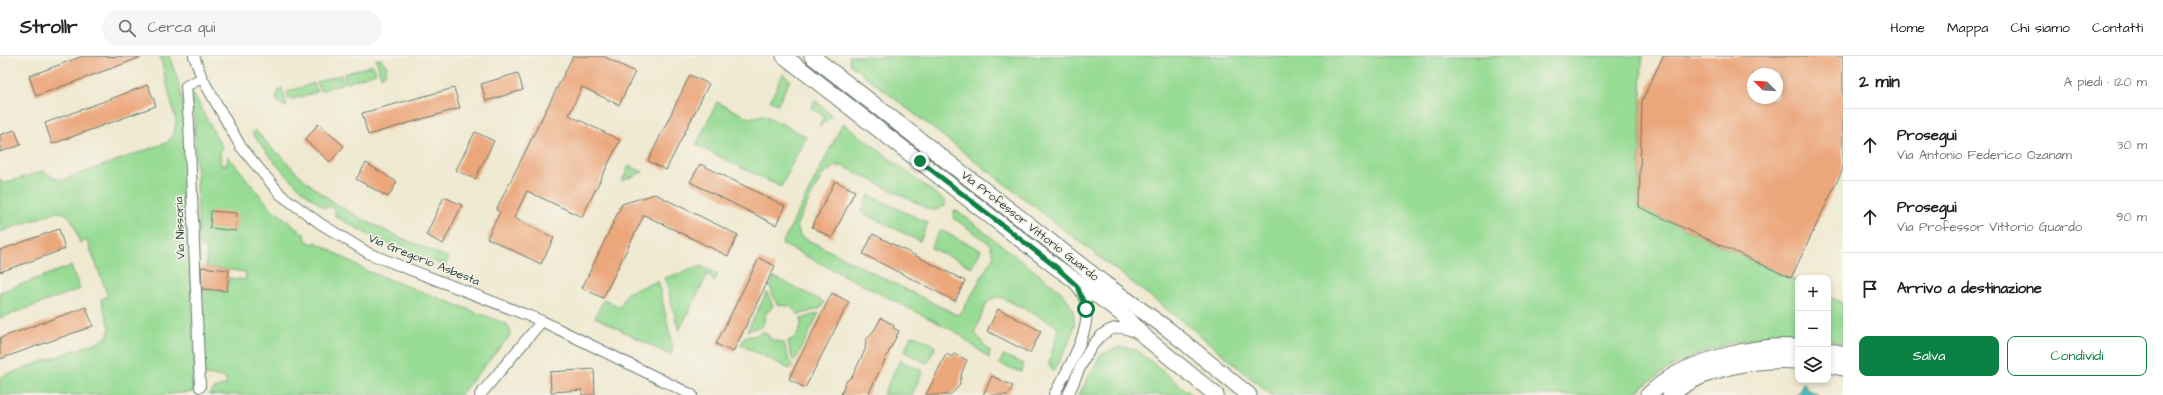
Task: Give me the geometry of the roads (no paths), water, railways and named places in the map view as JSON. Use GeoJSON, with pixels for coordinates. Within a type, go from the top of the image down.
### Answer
{"type":"FeatureCollection","features":[{"type":"Feature","properties":{"kind":"street","name":"Via Gregorio Asbesta"},"geometry":{"type":"LineString","coordinates":[[194,56],[202,78],[241,147],[281,195],[315,220],[370,254],[542,321],[692,395]]}},
{"type":"Feature","properties":{"kind":"street","name":"Via Professor Vittorio Guardo"},"geometry":{"type":"LineString","coordinates":[[784,56],[1056,267],[1109,304],[1130,321],[1146,338],[1216,395]]}},
{"type":"Feature","properties":{"kind":"street","name":"Via Professor Vittorio Guardo"},"geometry":{"type":"LineString","coordinates":[[812,56],[1117,294],[1169,330],[1249,395]]}},
{"type":"Feature","properties":{"kind":"street","name":"Via Nissoria"},"geometry":{"type":"LineString","coordinates":[[200,387],[189,123],[186,86],[202,78]]}},
{"type":"Feature","properties":{"kind":"street"},"geometry":{"type":"LineString","coordinates":[[1054,395],[1083,337],[1086,325],[1086,309],[1083,296],[1077,286],[1056,267]]}},
{"type":"Feature","properties":{"kind":"street"},"geometry":{"type":"LineString","coordinates":[[480,395],[542,321]]}},
{"type":"Feature","properties":{"kind":"street"},"geometry":{"type":"LineString","coordinates":[[1068,395],[1091,348],[1101,334],[1111,329],[1120,327],[1132,330],[1146,338]]}},
{"type":"Feature","properties":{"kind":"street"},"geometry":{"type":"LineString","coordinates":[[1648,395],[1665,381],[1684,370],[1710,361],[1738,352],[1770,346],[1795,347]]}},
{"type":"Feature","properties":{"kind":"street"},"geometry":{"type":"LineString","coordinates":[[1831,351],[1843,354]]}},
{"type":"Feature","properties":{"kind":"street"},"geometry":{"type":"LineString","coordinates":[[1670,395],[1699,378],[1733,366],[1778,360],[1795,361]]}},
{"type":"Feature","properties":{"kind":"street"},"geometry":{"type":"LineString","coordinates":[[1831,365],[1843,368]]}},
{"type":"Feature","properties":{"kind":"water"},"geometry":{"type":"Polygon","coordinates":[[[1803,383],[1806,385],[1805,388],[1819,395],[1797,395],[1803,383]]]}}]}
